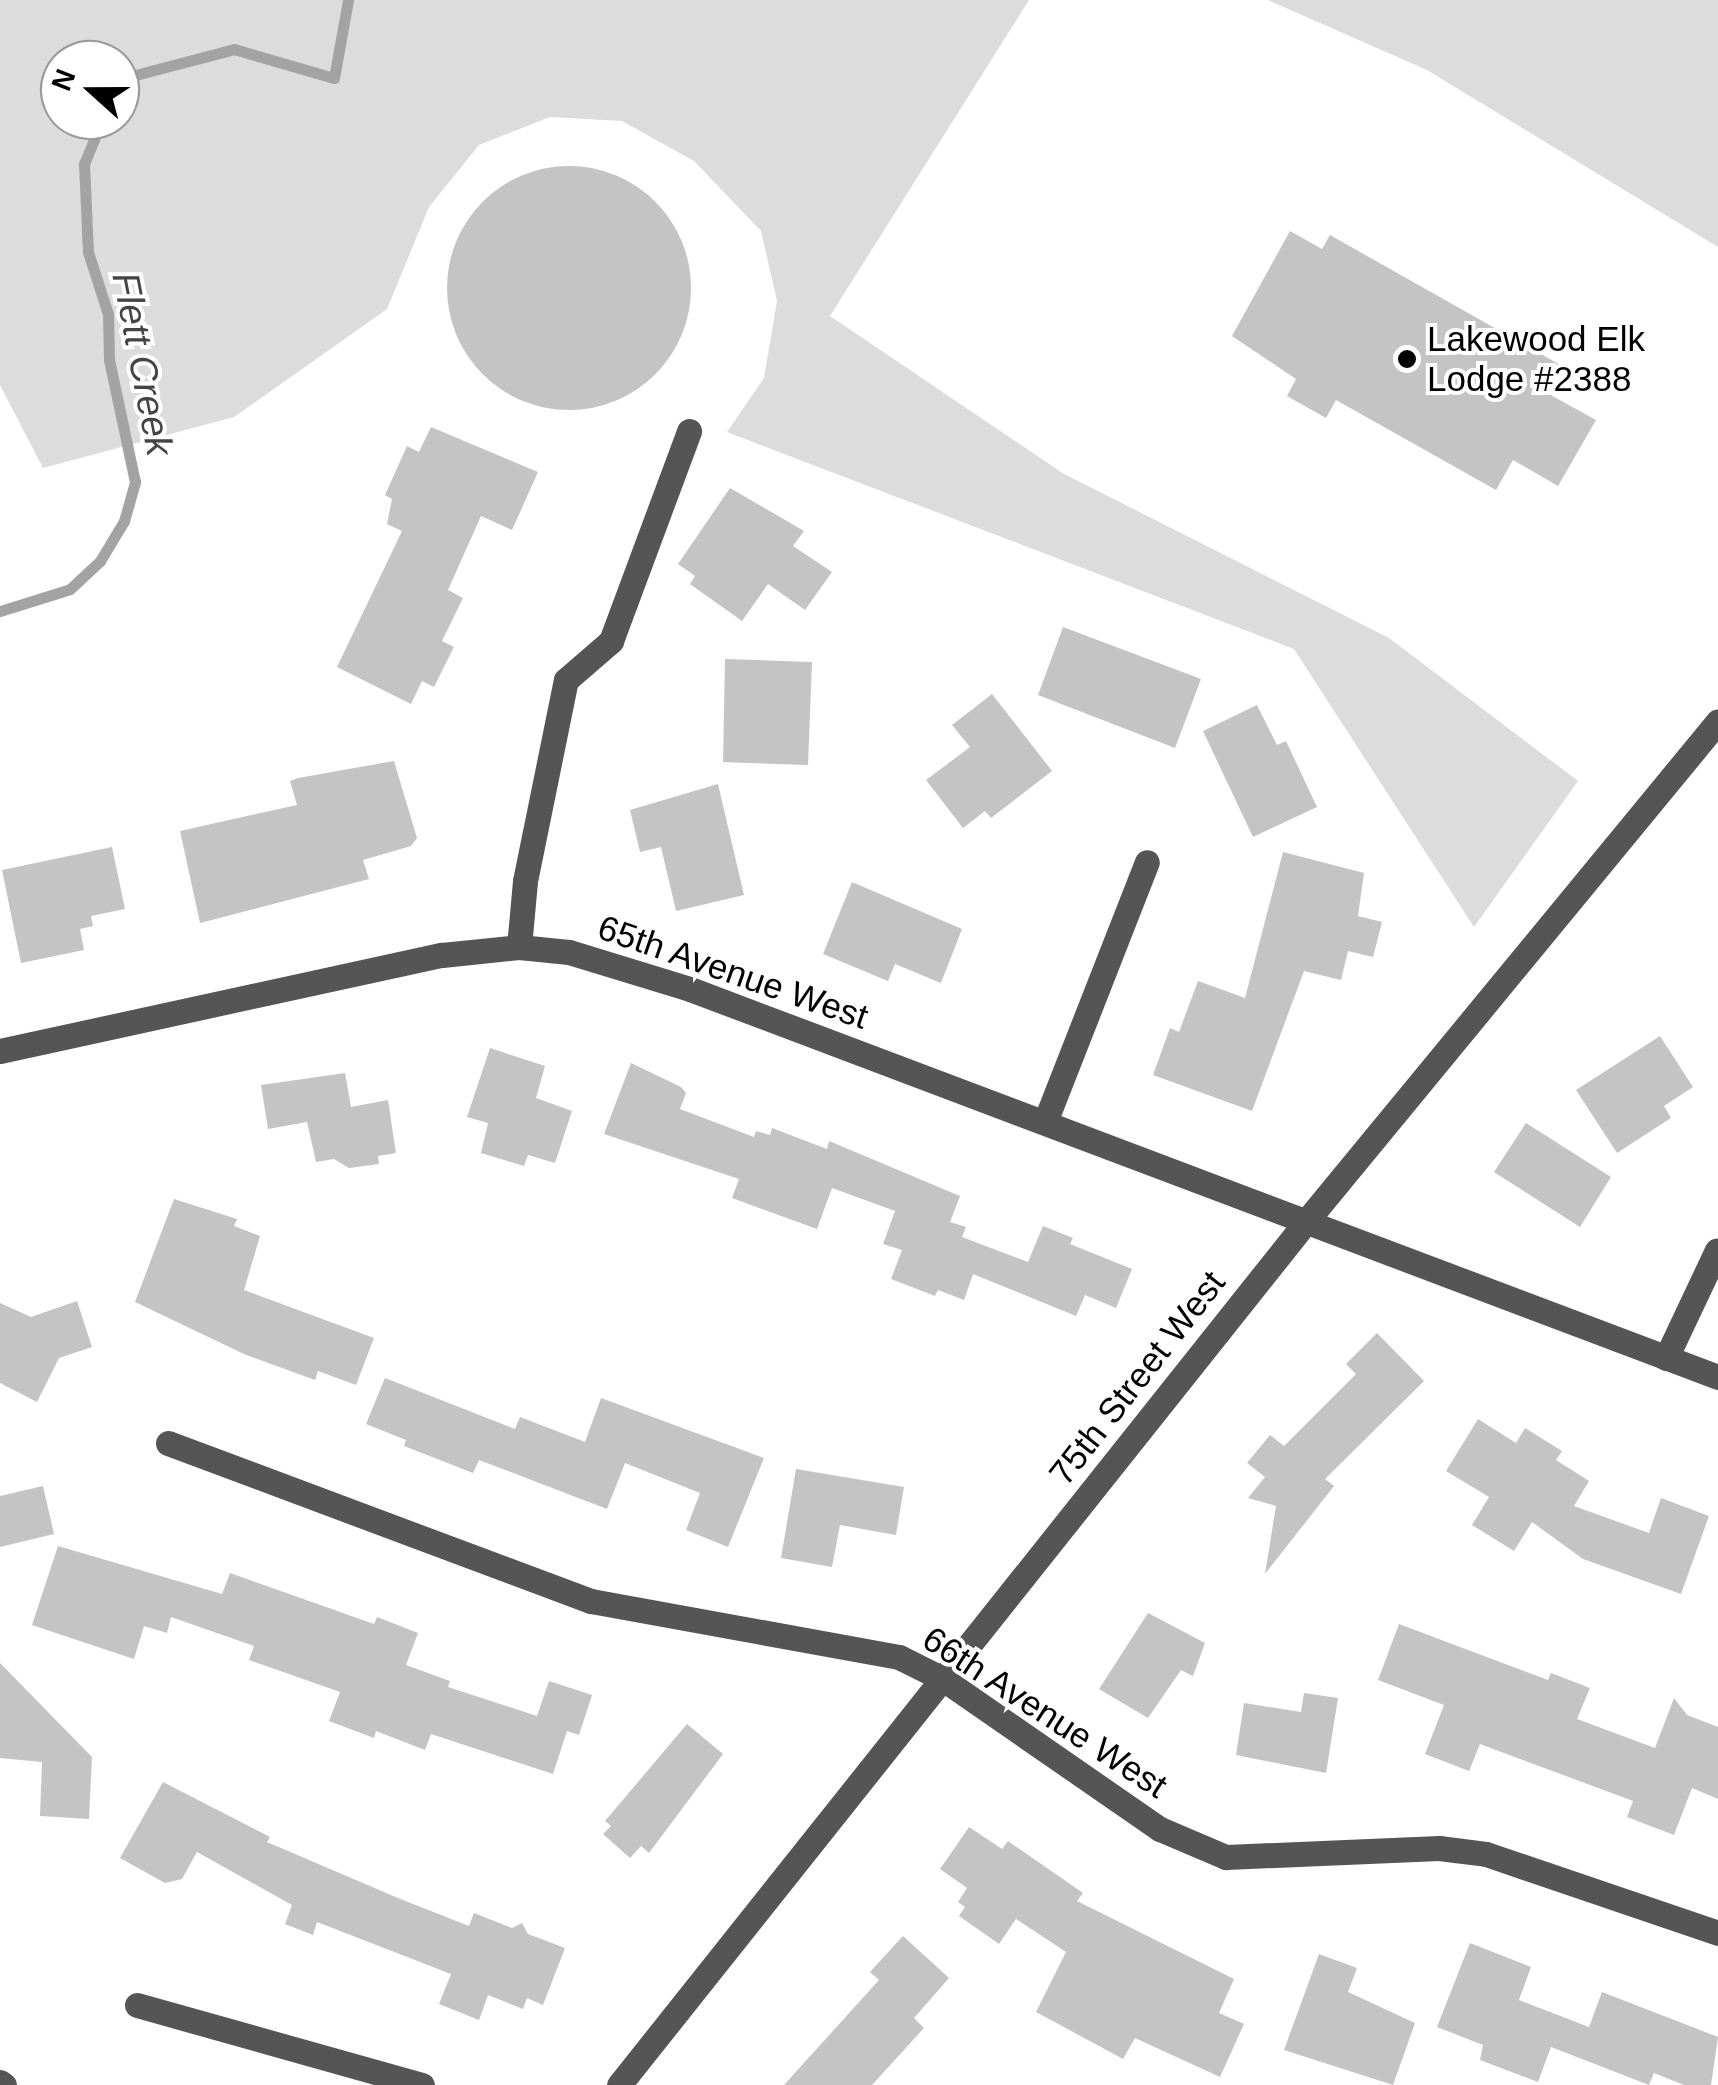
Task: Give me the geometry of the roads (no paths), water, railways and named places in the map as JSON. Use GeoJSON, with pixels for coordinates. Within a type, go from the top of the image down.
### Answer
{"type":"FeatureCollection","features":[{"type":"Feature","properties":{"kind":"street"},"geometry":{"type":"LineString","coordinates":[[519,947],[528,865],[566,680],[611,642],[688,430]]}},
{"type":"Feature","properties":{"kind":"street","name":"75th Street West"},"geometry":{"type":"LineString","coordinates":[[619,2085],[1304,1224],[1718,721]]}},
{"type":"Feature","properties":{"kind":"street"},"geometry":{"type":"LineString","coordinates":[[1045,1122],[1147,862]]}},
{"type":"Feature","properties":{"kind":"street","name":"65th Avenue West"},"geometry":{"type":"LineString","coordinates":[[0,1051],[442,955],[519,947],[627,968],[1718,1377]]}},
{"type":"Feature","properties":{"kind":"street"},"geometry":{"type":"LineString","coordinates":[[1666,1358],[1717,1250]]}},
{"type":"Feature","properties":{"kind":"street","name":"66th Avenue West"},"geometry":{"type":"LineString","coordinates":[[168,1443],[540,1586],[623,1608],[872,1649],[943,1679],[1160,1828],[1226,1857],[1439,1848],[1486,1854],[1718,1933]]}},
{"type":"Feature","properties":{"kind":"street"},"geometry":{"type":"LineString","coordinates":[[137,2005],[422,2085]]}},
{"type":"Feature","properties":{"kind":"waterway","name":"Flett Creek"},"geometry":{"type":"LineString","coordinates":[[140,74],[234,49],[334,78],[348,0]]}},
{"type":"Feature","properties":{"kind":"waterway","name":"Flett Creek"},"geometry":{"type":"LineString","coordinates":[[0,611],[70,589],[100,561],[124,521],[135,482],[109,360],[108,314],[88,252],[84,164],[94,140]]}},
{"type":"Feature","properties":{"kind":"place","name":"Lakewood Elk Lodge #2388"},"geometry":{"type":"Point","coordinates":[1407,359]}}]}
